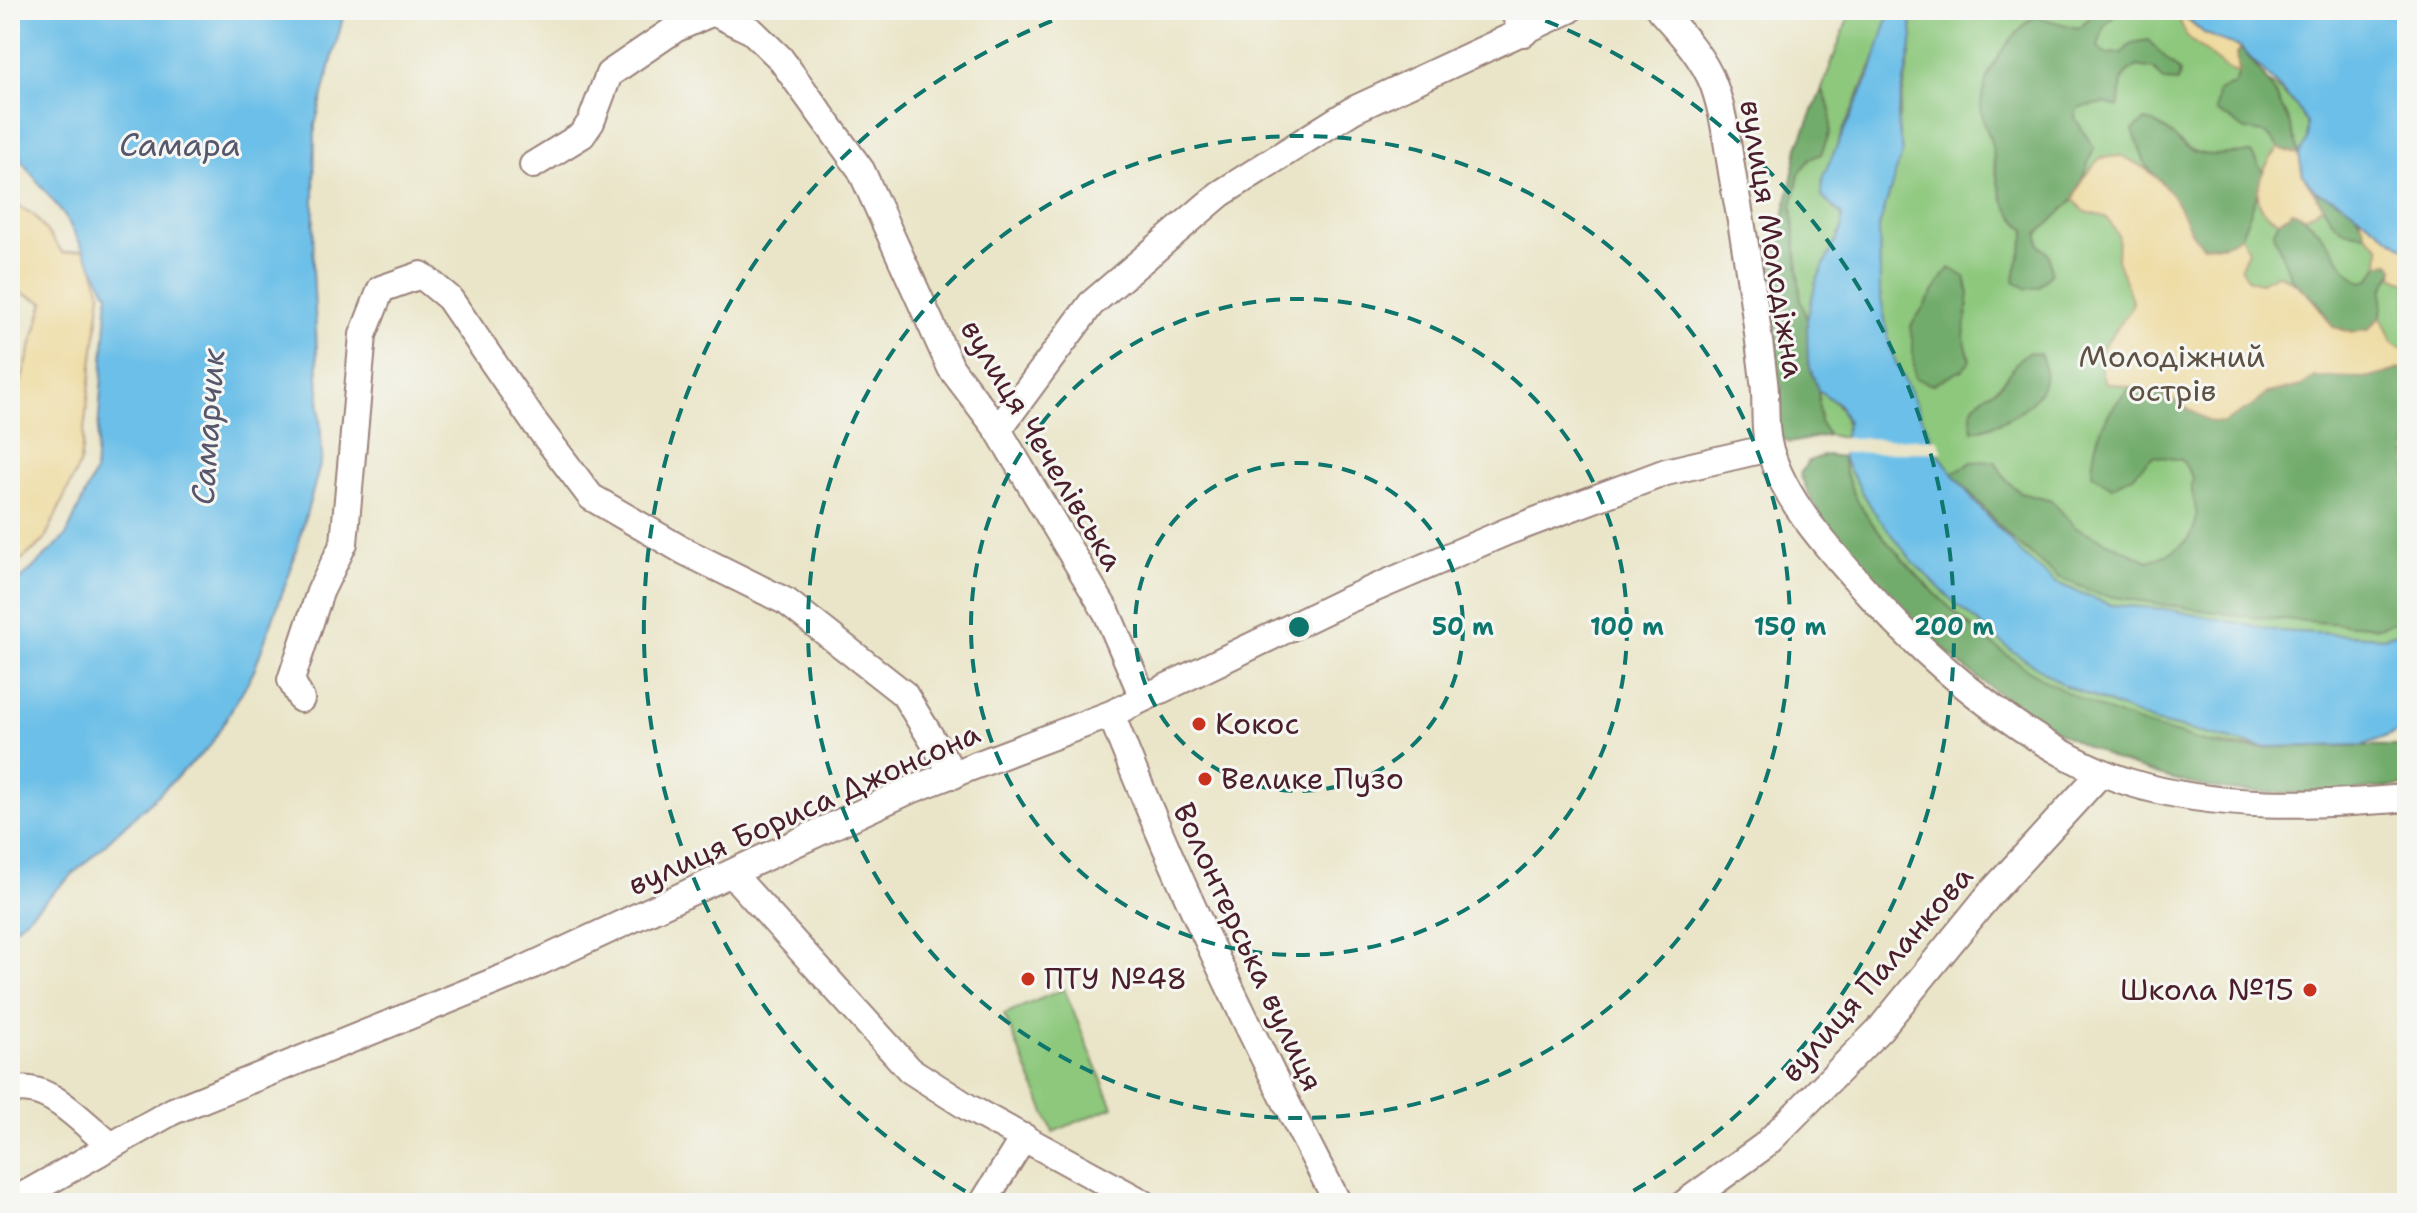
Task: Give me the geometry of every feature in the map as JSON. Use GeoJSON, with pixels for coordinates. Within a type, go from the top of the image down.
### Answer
{"type":"FeatureCollection","features":[{"type":"Feature","properties":{"kind":"street"},"geometry":{"type":"LineString","coordinates":[[998,430],[1091,304],[1220,194],[1353,110],[1518,22],[1569,10]]}},
{"type":"Feature","properties":{"kind":"street","name":"вулиця Молодіжна"},"geometry":{"type":"LineString","coordinates":[[1660,10],[1681,34],[1713,83],[1724,123],[1745,234],[1765,384],[1769,448]]}},
{"type":"Feature","properties":{"kind":"street","name":"вулиця Чечелівська"},"geometry":{"type":"LineString","coordinates":[[533,165],[582,135],[591,122],[609,74],[675,29],[713,12],[752,31],[780,58],[861,170],[951,368],[998,430],[1107,613],[1143,697]]}},
{"type":"Feature","properties":{"kind":"street"},"geometry":{"type":"LineString","coordinates":[[301,699],[291,680],[320,592],[344,543],[363,335],[381,289],[421,275],[449,298],[532,419],[591,497],[684,551],[787,602],[904,694],[954,775]]}},
{"type":"Feature","properties":{"kind":"street"},"geometry":{"type":"LineString","coordinates":[[1769,448],[1792,498],[1810,524],[1897,624],[1971,692],[2035,736],[2102,772],[2129,782],[2206,799],[2327,805],[2407,798]]}},
{"type":"Feature","properties":{"kind":"street","name":"вулиця Бориса Джонсона"},"geometry":{"type":"LineString","coordinates":[[12,1202],[109,1144],[173,1111],[518,972],[733,875],[908,791],[1111,714],[1345,601],[1506,532],[1666,472],[1769,448]]}},
{"type":"Feature","properties":{"kind":"street","name":"Волонтерська вулиця"},"geometry":{"type":"LineString","coordinates":[[1111,714],[1197,920],[1270,1074],[1338,1203]]}},
{"type":"Feature","properties":{"kind":"street","name":"вулиця Паланкова"},"geometry":{"type":"LineString","coordinates":[[1685,1203],[1764,1146],[1880,1029],[1990,894],[2102,772]]}},
{"type":"Feature","properties":{"kind":"street"},"geometry":{"type":"LineString","coordinates":[[733,875],[910,1070],[969,1108],[1143,1203]]}},
{"type":"Feature","properties":{"kind":"street"},"geometry":{"type":"LineString","coordinates":[[10,1091],[24,1087],[39,1090],[109,1144]]}},
{"type":"Feature","properties":{"kind":"street"},"geometry":{"type":"LineString","coordinates":[[983,1203],[1024,1137]]}},
{"type":"Feature","properties":{"kind":"green space"},"geometry":{"type":"Polygon","coordinates":[[[1851,10],[1890,10],[1883,41],[1838,142],[1822,197],[1842,216],[1842,228],[1816,282],[1807,320],[1801,302],[1792,207],[1799,174],[1810,159],[1831,110],[1822,89],[1851,10]]]}},
{"type":"Feature","properties":{"kind":"green space","name":"Молодіжний острів"},"geometry":{"type":"Polygon","coordinates":[[[1909,10],[2178,10],[2294,103],[2307,122],[2307,140],[2338,200],[2407,250],[2407,631],[2383,637],[2278,631],[2165,609],[2110,605],[2056,583],[2023,555],[1974,501],[1940,456],[1891,352],[1880,293],[1879,227],[1913,37],[1909,10]]]}},
{"type":"Feature","properties":{"kind":"green space"},"geometry":{"type":"Polygon","coordinates":[[[2096,13],[2110,13],[2113,17],[2104,26],[2098,47],[2105,54],[2122,53],[2132,43],[2148,40],[2180,72],[2178,82],[2164,81],[2154,69],[2138,66],[2123,79],[2118,107],[2104,103],[2077,108],[2075,118],[2094,148],[2074,199],[2038,234],[2039,245],[2049,255],[2051,273],[2039,287],[2027,289],[2014,281],[2026,230],[2009,211],[2000,192],[1991,142],[1981,110],[1983,92],[1999,56],[2034,16],[2077,28],[2096,13]]]}},
{"type":"Feature","properties":{"kind":"green space"},"geometry":{"type":"Polygon","coordinates":[[[2241,48],[2277,98],[2290,124],[2299,155],[2279,148],[2267,134],[2246,130],[2216,111],[2218,91],[2234,85],[2239,74],[2237,54],[2241,48]]]}},
{"type":"Feature","properties":{"kind":"green space"},"geometry":{"type":"Polygon","coordinates":[[[1822,89],[1831,110],[1830,132],[1821,154],[1810,159],[1799,174],[1792,207],[1801,301],[1807,320],[1808,361],[1818,390],[1820,423],[1828,435],[1789,443],[1776,432],[1752,267],[1774,267],[1798,147],[1822,89]]]}},
{"type":"Feature","properties":{"kind":"green space"},"geometry":{"type":"Polygon","coordinates":[[[2145,121],[2161,126],[2187,148],[2200,153],[2251,153],[2265,175],[2241,236],[2221,246],[2202,245],[2187,231],[2179,206],[2146,166],[2133,130],[2145,121]]]}},
{"type":"Feature","properties":{"kind":"green space"},"geometry":{"type":"Polygon","coordinates":[[[2315,191],[2354,211],[2366,234],[2339,227],[2315,191]]]}},
{"type":"Feature","properties":{"kind":"green space"},"geometry":{"type":"Polygon","coordinates":[[[2293,211],[2315,227],[2346,269],[2362,282],[2371,278],[2379,264],[2390,263],[2395,268],[2383,289],[2381,316],[2368,330],[2353,332],[2333,327],[2319,304],[2291,278],[2273,233],[2279,221],[2293,211]]]}},
{"type":"Feature","properties":{"kind":"green space"},"geometry":{"type":"Polygon","coordinates":[[[1949,268],[1965,277],[1969,293],[1964,337],[1970,360],[1962,370],[1932,385],[1915,378],[1911,326],[1949,268]]]}},
{"type":"Feature","properties":{"kind":"green space"},"geometry":{"type":"Polygon","coordinates":[[[2028,352],[2040,354],[2045,369],[2037,395],[2027,406],[2001,422],[1973,431],[1971,419],[1975,405],[2004,381],[2028,352]]]}},
{"type":"Feature","properties":{"kind":"green space"},"geometry":{"type":"Polygon","coordinates":[[[2407,367],[2407,618],[2379,627],[2241,616],[2100,595],[2058,577],[2010,537],[1952,473],[1972,462],[1995,461],[2006,480],[2021,493],[2052,501],[2075,527],[2148,561],[2175,550],[2189,538],[2196,521],[2196,510],[2193,478],[2182,460],[2153,456],[2133,476],[2112,487],[2092,474],[2095,448],[2103,425],[2116,404],[2134,385],[2183,404],[2256,404],[2267,393],[2301,386],[2314,377],[2370,378],[2407,367]]]}},
{"type":"Feature","properties":{"kind":"green space"},"geometry":{"type":"Polygon","coordinates":[[[1818,390],[1841,409],[1845,421],[1844,438],[1828,435],[1820,423],[1818,390]]]}},
{"type":"Feature","properties":{"kind":"green space"},"geometry":{"type":"Polygon","coordinates":[[[1826,455],[1842,457],[1851,488],[1866,514],[1935,594],[1997,648],[2063,690],[2137,722],[2225,747],[2407,746],[2407,786],[2281,793],[2207,787],[2119,761],[2038,720],[2000,695],[1930,637],[1841,545],[1818,511],[1800,474],[1808,461],[1826,455]]]}},
{"type":"Feature","properties":{"kind":"green space"},"geometry":{"type":"Polygon","coordinates":[[[1842,457],[1873,510],[1956,604],[2066,686],[2155,722],[2262,747],[2184,738],[2144,726],[2066,693],[1997,650],[1943,604],[1876,528],[1851,488],[1842,457]]]}},
{"type":"Feature","properties":{"kind":"green space"},"geometry":{"type":"Polygon","coordinates":[[[1064,989],[1113,1107],[1053,1132],[1004,1014],[1064,989]]]}},
{"type":"Feature","properties":{"kind":"sand"},"geometry":{"type":"Polygon","coordinates":[[[2176,10],[2204,33],[2241,48],[2237,54],[2239,74],[2227,69],[2186,36],[2176,10]]]}},
{"type":"Feature","properties":{"kind":"sand"},"geometry":{"type":"Polygon","coordinates":[[[2279,148],[2299,155],[2303,175],[2323,206],[2305,217],[2293,211],[2279,221],[2261,207],[2258,188],[2261,177],[2279,148]]]}},
{"type":"Feature","properties":{"kind":"sand"},"geometry":{"type":"Polygon","coordinates":[[[2122,156],[2162,182],[2202,245],[2222,246],[2241,236],[2248,251],[2241,267],[2249,280],[2260,283],[2276,274],[2285,277],[2309,295],[2333,327],[2353,332],[2368,330],[2381,316],[2392,342],[2407,351],[2407,367],[2370,378],[2314,377],[2301,386],[2267,393],[2256,404],[2223,423],[2208,421],[2164,394],[2105,382],[2100,357],[2103,348],[2133,303],[2117,259],[2118,235],[2106,217],[2083,211],[2074,199],[2083,178],[2100,158],[2122,156]]]}},
{"type":"Feature","properties":{"kind":"sand"},"geometry":{"type":"Polygon","coordinates":[[[10,202],[34,215],[63,253],[87,249],[101,293],[80,463],[44,541],[10,569],[10,420],[44,302],[10,288],[10,202]]]}},
{"type":"Feature","properties":{"kind":"sand"},"geometry":{"type":"Polygon","coordinates":[[[2359,215],[2407,250],[2407,283],[2393,276],[2394,268],[2390,263],[2379,264],[2380,247],[2366,234],[2359,215]]]}},
{"type":"Feature","properties":{"kind":"water","name":"Самара"},"geometry":{"type":"Polygon","coordinates":[[[10,10],[345,10],[315,125],[313,269],[322,458],[290,572],[253,673],[210,746],[10,933],[10,590],[66,536],[95,472],[108,294],[65,216],[23,163],[10,134],[10,10]]]}},
{"type":"Feature","properties":{"kind":"water"},"geometry":{"type":"Polygon","coordinates":[[[1890,10],[1909,10],[1913,37],[1897,117],[1902,152],[1879,227],[1880,293],[1891,352],[1940,456],[1974,501],[2023,555],[2056,583],[2110,605],[2165,609],[2278,631],[2383,637],[2407,631],[2407,728],[2364,745],[2262,747],[2155,722],[2066,686],[2012,651],[1956,604],[1913,562],[1873,510],[1842,457],[1847,421],[1839,404],[1818,390],[1808,361],[1807,320],[1816,282],[1842,228],[1842,215],[1822,197],[1823,176],[1871,73],[1890,10]]]}},
{"type":"Feature","properties":{"kind":"water"},"geometry":{"type":"Polygon","coordinates":[[[2178,10],[2407,10],[2407,250],[2338,200],[2315,191],[2303,175],[2299,155],[2307,140],[2307,122],[2294,103],[2241,48],[2204,33],[2178,10]]]}},
{"type":"Feature","properties":{"kind":"pier"},"geometry":{"type":"Polygon","coordinates":[[[1840,438],[1938,439],[1943,452],[1838,453],[1840,438]]]}},
{"type":"Feature","properties":{"kind":"place","name":"Кокос"},"geometry":{"type":"Point","coordinates":[1199,724]}},
{"type":"Feature","properties":{"kind":"place","name":"Велике Пузо"},"geometry":{"type":"Point","coordinates":[1205,779]}},
{"type":"Feature","properties":{"kind":"place","name":"ПТУ №48"},"geometry":{"type":"Point","coordinates":[1028,979]}},
{"type":"Feature","properties":{"kind":"place","name":"Школа №15"},"geometry":{"type":"Point","coordinates":[2310,990]}},
{"type":"Feature","properties":{"kind":"water label","name":"Самарчик"},"geometry":{"type":"Point","coordinates":[208,427]}}]}
